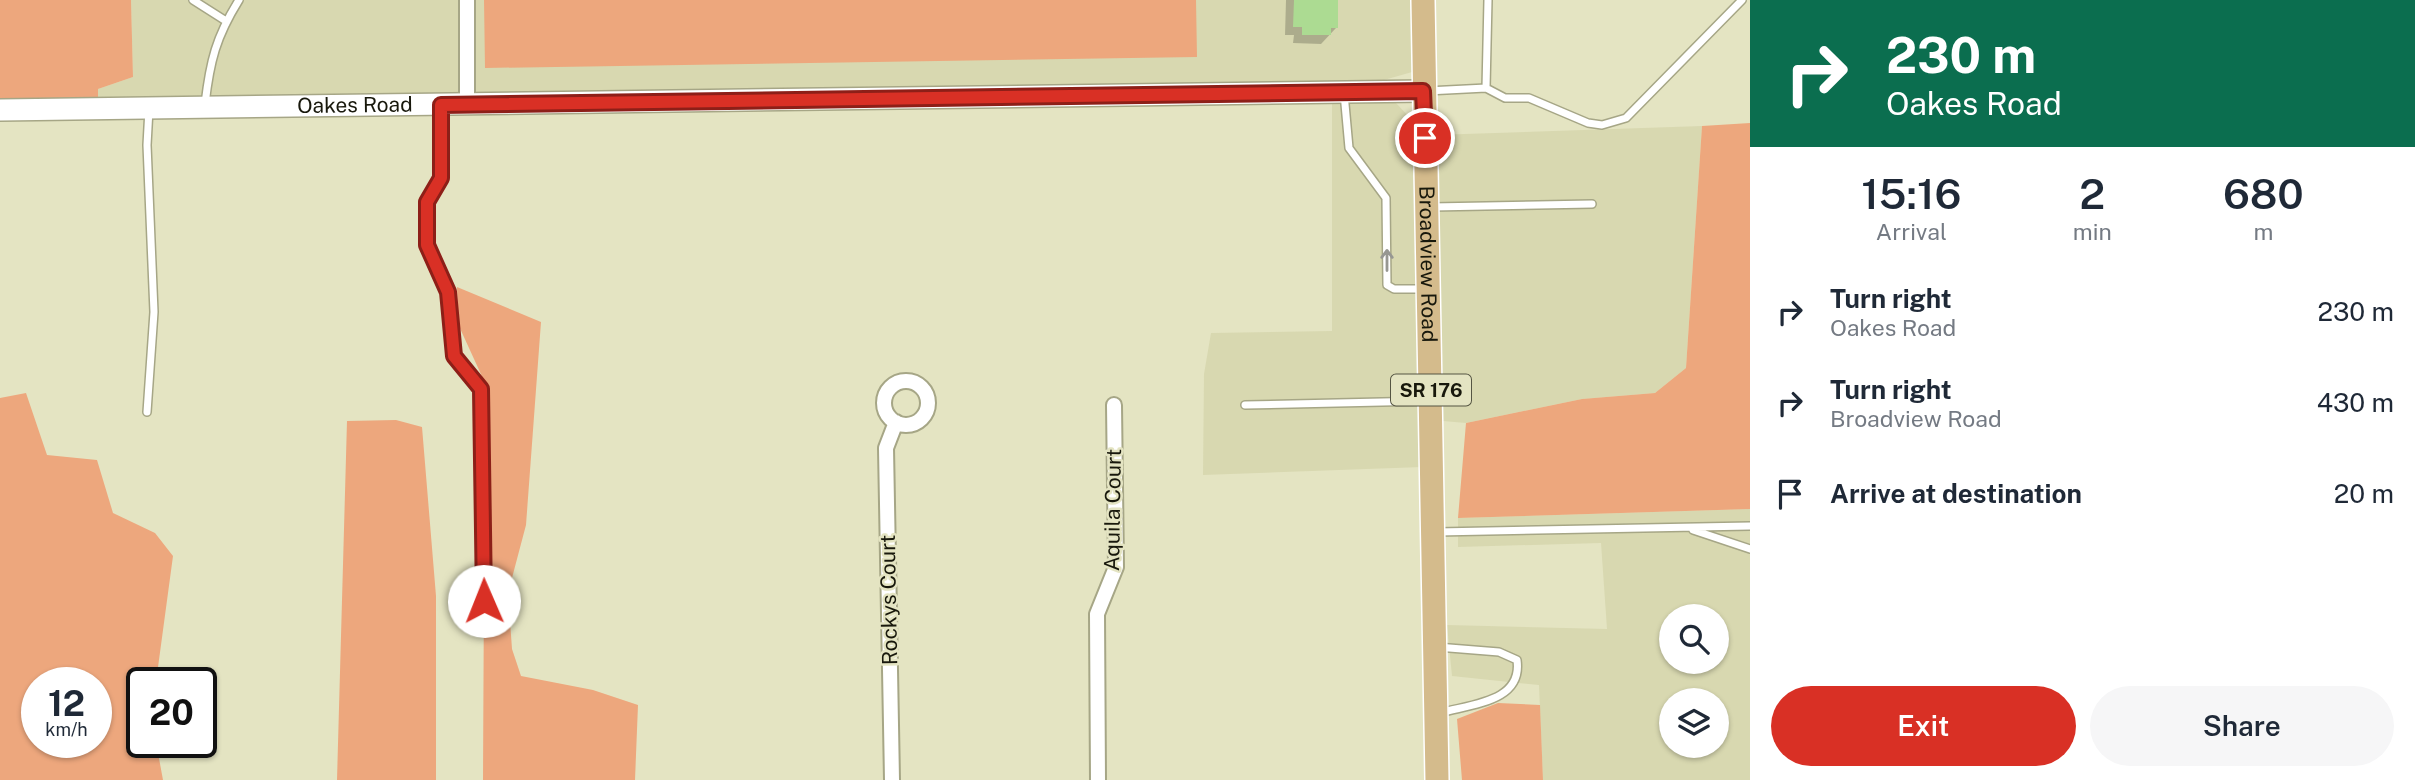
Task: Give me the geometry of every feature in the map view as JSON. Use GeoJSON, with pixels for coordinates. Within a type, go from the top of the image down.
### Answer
{"type":"FeatureCollection","features":[{"type":"Feature","properties":{"kind":"main road","name":"Broadview Road"},"geometry":{"type":"LineString","coordinates":[[1423,0],[1437,780]]}},
{"type":"Feature","properties":{"kind":"street"},"geometry":{"type":"LineString","coordinates":[[467,0],[467,105]]}},
{"type":"Feature","properties":{"kind":"street","name":"Oakes Road"},"geometry":{"type":"LineString","coordinates":[[0,110],[1423,91]]}},
{"type":"Feature","properties":{"kind":"street","name":"Aquila Court"},"geometry":{"type":"LineString","coordinates":[[1098,780],[1097,614],[1116,567],[1114,405]]}},
{"type":"Feature","properties":{"kind":"street","name":"Rockys Court"},"geometry":{"type":"LineString","coordinates":[[892,780],[886,448],[896,422]]}},
{"type":"Feature","properties":{"kind":"lane"},"geometry":{"type":"LineString","coordinates":[[194,0],[226,21]]}},
{"type":"Feature","properties":{"kind":"lane"},"geometry":{"type":"LineString","coordinates":[[204,108],[210,61],[218,35],[239,0]]}},
{"type":"Feature","properties":{"kind":"lane"},"geometry":{"type":"LineString","coordinates":[[1486,88],[1488,0]]}},
{"type":"Feature","properties":{"kind":"lane"},"geometry":{"type":"LineString","coordinates":[[1423,91],[1486,88],[1505,98],[1529,99],[1588,122],[1613,123],[1626,118],[1742,0]]}},
{"type":"Feature","properties":{"kind":"lane"},"geometry":{"type":"LineString","coordinates":[[1344,92],[1349,148],[1386,198],[1387,285],[1394,289],[1429,289]]}},
{"type":"Feature","properties":{"kind":"lane"},"geometry":{"type":"LineString","coordinates":[[441,105],[441,178],[427,202],[427,245],[448,292],[454,356],[481,389],[484,601]]}},
{"type":"Feature","properties":{"kind":"lane"},"geometry":{"type":"LineString","coordinates":[[147,412],[154,312],[147,145],[149,109]]}},
{"type":"Feature","properties":{"kind":"lane"},"geometry":{"type":"LineString","coordinates":[[1427,208],[1592,204]]}},
{"type":"Feature","properties":{"kind":"lane"},"geometry":{"type":"LineString","coordinates":[[1245,405],[1431,401]]}},
{"type":"Feature","properties":{"kind":"lane"},"geometry":{"type":"LineString","coordinates":[[1433,532],[1750,526]]}},
{"type":"Feature","properties":{"kind":"lane"},"geometry":{"type":"LineString","coordinates":[[1689,528],[1750,549]]}},
{"type":"Feature","properties":{"kind":"lane"},"geometry":{"type":"LineString","coordinates":[[1434,647],[1499,652],[1517,660],[1519,675],[1510,690],[1485,701],[1436,714]]}},
{"type":"Feature","properties":{"kind":"shaded area"},"geometry":{"type":"Polygon","coordinates":[[[0,0],[131,0],[133,77],[98,89],[98,107],[0,108],[0,0]]]}},
{"type":"Feature","properties":{"kind":"shaded area"},"geometry":{"type":"Polygon","coordinates":[[[131,0],[1412,0],[1414,49],[1412,72],[1377,82],[98,107],[98,89],[133,77],[131,0]]]}},
{"type":"Feature","properties":{"kind":"shaded area"},"geometry":{"type":"Polygon","coordinates":[[[484,0],[1196,0],[1197,57],[485,68],[484,0]]]}},
{"type":"Feature","properties":{"kind":"shaded area"},"geometry":{"type":"Polygon","coordinates":[[[1332,102],[1396,103],[1412,120],[1422,467],[1203,475],[1204,374],[1211,333],[1332,331],[1332,102]]]}},
{"type":"Feature","properties":{"kind":"shaded area"},"geometry":{"type":"Polygon","coordinates":[[[1750,123],[1750,509],[1458,518],[1466,423],[1582,399],[1655,393],[1686,368],[1702,126],[1750,123]]]}},
{"type":"Feature","properties":{"kind":"shaded area"},"geometry":{"type":"Polygon","coordinates":[[[1702,126],[1686,368],[1655,393],[1582,399],[1466,423],[1443,421],[1434,135],[1702,126]]]}},
{"type":"Feature","properties":{"kind":"shaded area"},"geometry":{"type":"Polygon","coordinates":[[[457,287],[541,322],[526,525],[508,593],[512,649],[521,676],[593,690],[638,705],[635,780],[483,780],[485,383],[458,324],[457,287]]]}},
{"type":"Feature","properties":{"kind":"shaded area"},"geometry":{"type":"Polygon","coordinates":[[[26,393],[47,455],[97,460],[113,513],[155,533],[173,556],[158,667],[126,667],[126,758],[159,758],[163,780],[0,780],[0,398],[26,393]]]}},
{"type":"Feature","properties":{"kind":"shaded area"},"geometry":{"type":"Polygon","coordinates":[[[396,420],[422,427],[436,596],[436,780],[337,780],[347,421],[396,420]]]}},
{"type":"Feature","properties":{"kind":"shaded area"},"geometry":{"type":"Polygon","coordinates":[[[1750,509],[1750,780],[1543,780],[1539,685],[1452,676],[1447,625],[1607,629],[1601,543],[1458,547],[1458,518],[1750,509]]]}},
{"type":"Feature","properties":{"kind":"shaded area"},"geometry":{"type":"Polygon","coordinates":[[[1498,703],[1540,705],[1543,780],[1462,780],[1457,719],[1498,703]]]}},
{"type":"Feature","properties":{"kind":"building"},"geometry":{"type":"Polygon","coordinates":[[[1294,0],[1338,0],[1338,28],[1331,28],[1331,35],[1302,35],[1302,27],[1293,27],[1294,0]]]}},
{"type":"Feature","properties":{"kind":"route"},"geometry":{"type":"LineString","coordinates":[[484,601],[481,389],[478,382],[454,356],[448,292],[427,245],[427,202],[441,178],[441,105],[1423,91],[1425,138]]}}]}
